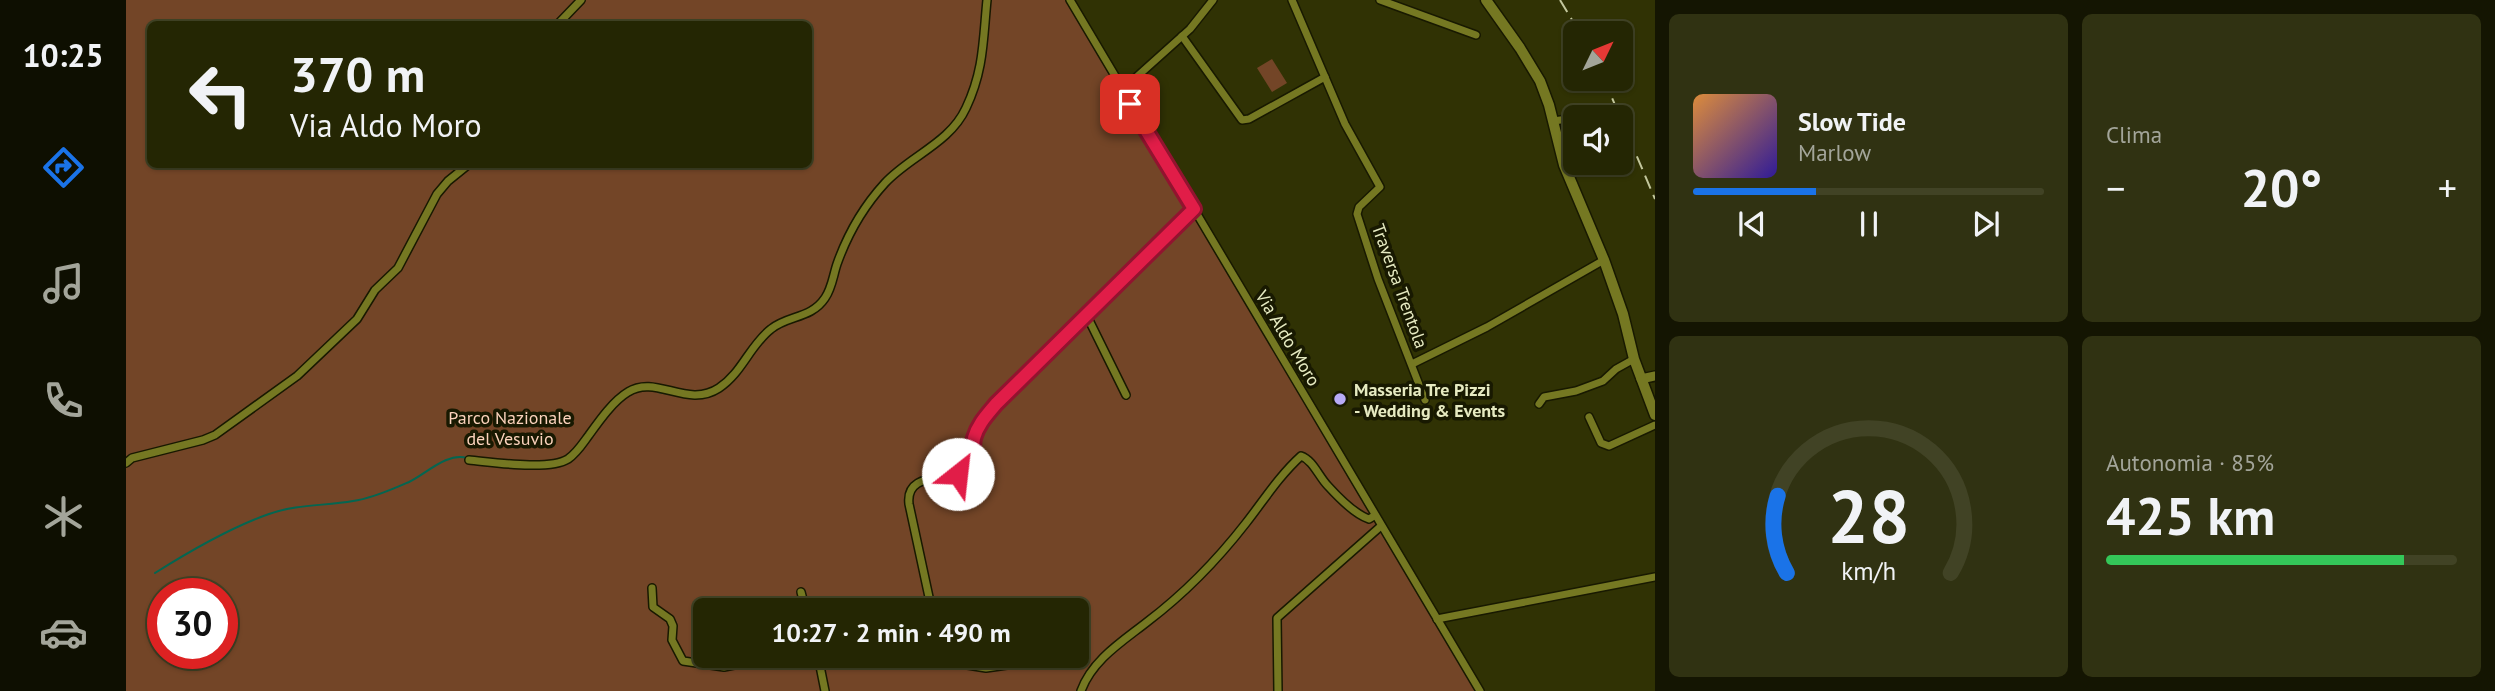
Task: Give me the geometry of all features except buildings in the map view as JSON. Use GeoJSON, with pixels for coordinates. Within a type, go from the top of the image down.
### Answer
{"type":"FeatureCollection","features":[{"type":"Feature","properties":{"kind":"main road"},"geometry":{"type":"LineString","coordinates":[[1486,0],[1540,81],[1564,165],[1604,260],[1634,359],[1655,415]]}},
{"type":"Feature","properties":{"kind":"street"},"geometry":{"type":"LineString","coordinates":[[560,21],[581,0]]}},
{"type":"Feature","properties":{"kind":"street"},"geometry":{"type":"LineString","coordinates":[[469,460],[533,464],[564,461],[576,452],[604,415],[626,393],[638,386],[650,385],[685,395],[717,390],[736,372],[769,330],[819,306],[831,288],[848,235],[863,209],[870,205],[887,181],[939,141],[965,111],[983,58],[988,0]]}},
{"type":"Feature","properties":{"kind":"street","name":"Via Aldo Moro"},"geometry":{"type":"LineString","coordinates":[[1070,0],[1479,691]]}},
{"type":"Feature","properties":{"kind":"street"},"geometry":{"type":"LineString","coordinates":[[1122,90],[1182,36],[1213,0]]}},
{"type":"Feature","properties":{"kind":"street","name":"Traversa Trentola"},"geometry":{"type":"LineString","coordinates":[[1292,0],[1345,124],[1380,187],[1359,207],[1357,214],[1378,279],[1426,400]]}},
{"type":"Feature","properties":{"kind":"street"},"geometry":{"type":"LineString","coordinates":[[1380,0],[1476,35]]}},
{"type":"Feature","properties":{"kind":"street"},"geometry":{"type":"LineString","coordinates":[[1182,36],[1242,120],[1249,119],[1325,77]]}},
{"type":"Feature","properties":{"kind":"street"},"geometry":{"type":"LineString","coordinates":[[1553,121],[1563,120]]}},
{"type":"Feature","properties":{"kind":"street"},"geometry":{"type":"LineString","coordinates":[[126,463],[132,458],[215,435],[298,376],[362,313],[375,290],[398,268],[437,194],[464,168]]}},
{"type":"Feature","properties":{"kind":"street"},"geometry":{"type":"LineString","coordinates":[[929,598],[908,494],[919,481],[958,474],[969,467],[979,424],[996,404],[1194,209]]}},
{"type":"Feature","properties":{"kind":"street"},"geometry":{"type":"LineString","coordinates":[[1412,364],[1487,327],[1604,260]]}},
{"type":"Feature","properties":{"kind":"street"},"geometry":{"type":"LineString","coordinates":[[1086,314],[1126,395]]}},
{"type":"Feature","properties":{"kind":"street"},"geometry":{"type":"LineString","coordinates":[[1539,404],[1544,397],[1576,391],[1603,381],[1616,369],[1634,359]]}},
{"type":"Feature","properties":{"kind":"street"},"geometry":{"type":"LineString","coordinates":[[1641,379],[1655,376]]}},
{"type":"Feature","properties":{"kind":"street"},"geometry":{"type":"LineString","coordinates":[[1589,416],[1601,443],[1609,446],[1655,425]]}},
{"type":"Feature","properties":{"kind":"street"},"geometry":{"type":"LineString","coordinates":[[1081,691],[1089,675],[1118,643],[1164,608],[1215,559],[1301,456],[1306,457],[1327,486],[1362,516],[1368,519],[1374,516]]}},
{"type":"Feature","properties":{"kind":"street"},"geometry":{"type":"LineString","coordinates":[[1278,691],[1277,618],[1381,526]]}},
{"type":"Feature","properties":{"kind":"street"},"geometry":{"type":"LineString","coordinates":[[1437,619],[1655,577]]}},
{"type":"Feature","properties":{"kind":"street"},"geometry":{"type":"LineString","coordinates":[[652,587],[653,607],[670,619],[673,626],[672,640],[683,661],[693,662]]}},
{"type":"Feature","properties":{"kind":"street"},"geometry":{"type":"LineString","coordinates":[[801,592],[803,598]]}},
{"type":"Feature","properties":{"kind":"street"},"geometry":{"type":"LineString","coordinates":[[820,668],[825,691]]}},
{"type":"Feature","properties":{"kind":"green space","name":"Parco Nazionale del Vesuvio"},"geometry":{"type":"Polygon","coordinates":[[[126,0],[1073,0],[1483,691],[126,691],[126,0]]]}},
{"type":"Feature","properties":{"kind":"green space"},"geometry":{"type":"Polygon","coordinates":[[[1272,59],[1287,83],[1272,92],[1257,68],[1272,59]]]}},
{"type":"Feature","properties":{"kind":"waterway"},"geometry":{"type":"LineString","coordinates":[[936,138],[945,131]]}},
{"type":"Feature","properties":{"kind":"waterway"},"geometry":{"type":"LineString","coordinates":[[658,392],[693,398]]}},
{"type":"Feature","properties":{"kind":"waterway"},"geometry":{"type":"LineString","coordinates":[[155,573],[210,540],[269,514],[290,508],[367,498],[409,482],[444,461],[467,458]]}},
{"type":"Feature","properties":{"kind":"railway"},"geometry":{"type":"LineString","coordinates":[[1560,0],[1573,21]]}},
{"type":"Feature","properties":{"kind":"railway"},"geometry":{"type":"LineString","coordinates":[[1609,91],[1655,199]]}},
{"type":"Feature","properties":{"kind":"place","name":"Masseria Tre Pizzi - Wedding & Events"},"geometry":{"type":"Point","coordinates":[1340,399]}},
{"type":"Feature","properties":{"kind":"route"},"geometry":{"type":"LineString","coordinates":[[958,474],[969,467],[979,424],[996,404],[1194,209],[1130,104]]}}]}
